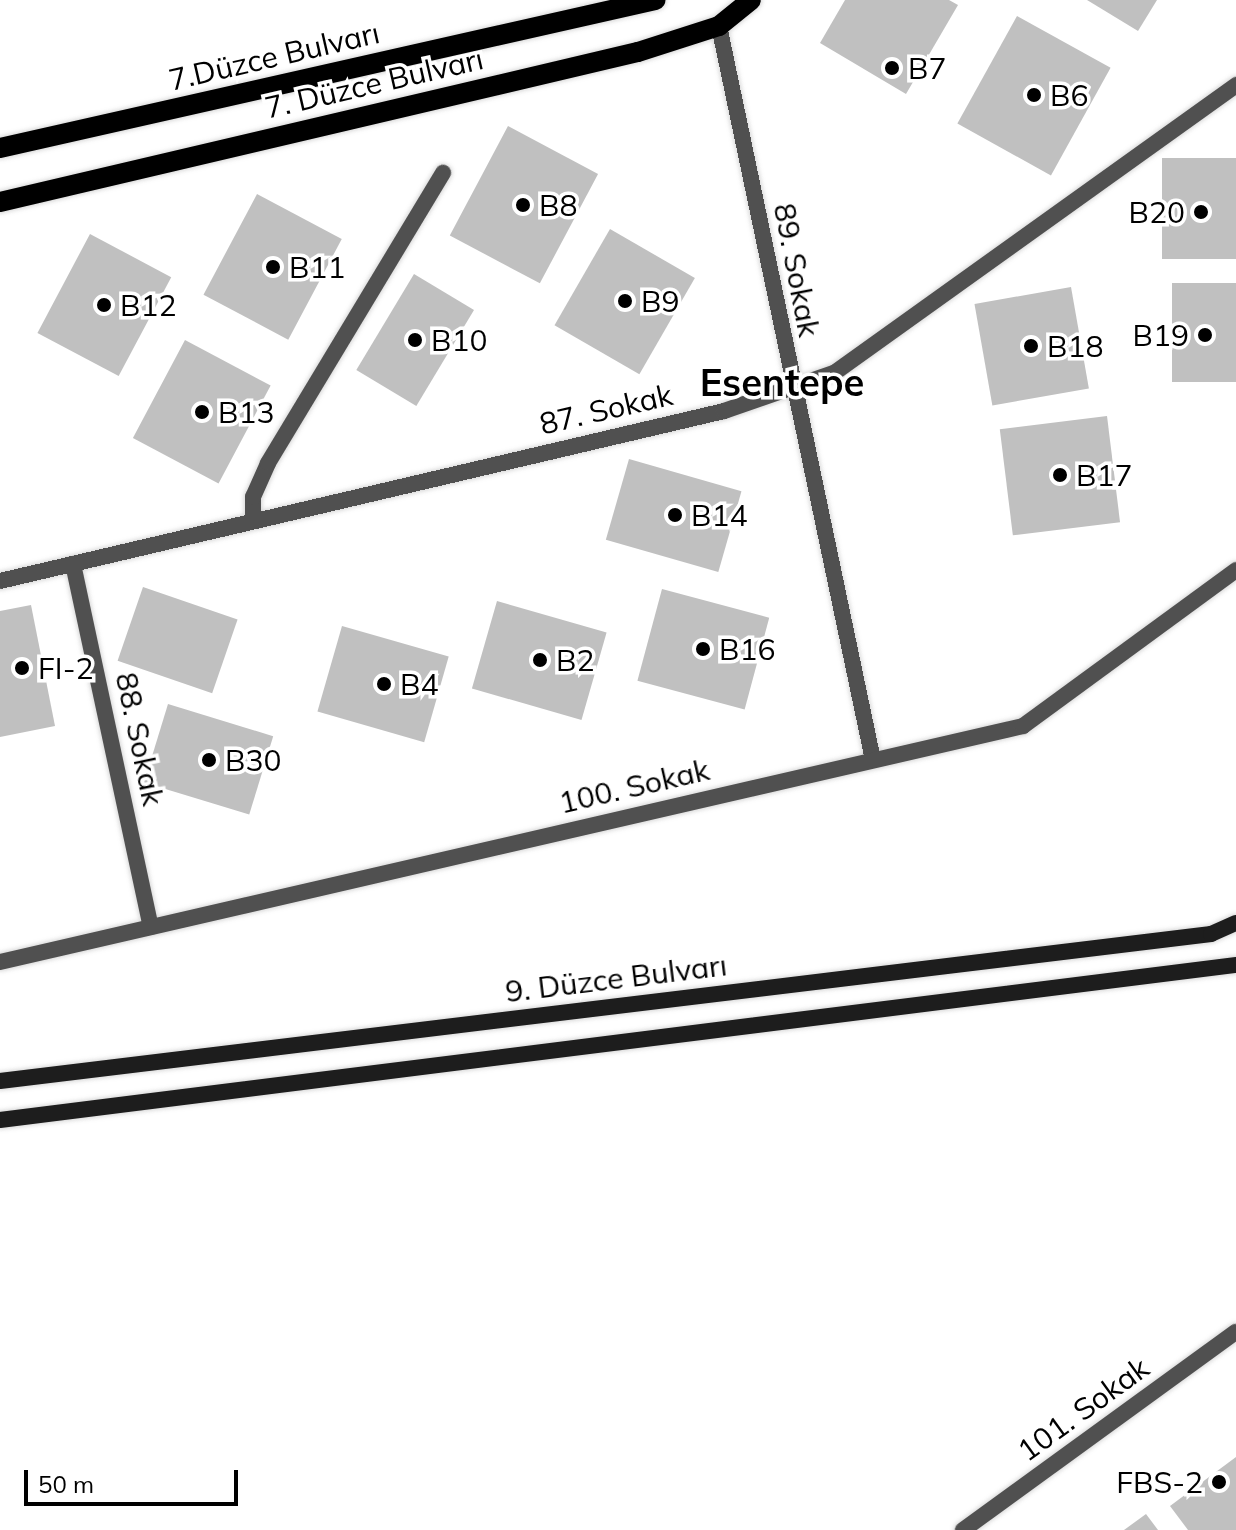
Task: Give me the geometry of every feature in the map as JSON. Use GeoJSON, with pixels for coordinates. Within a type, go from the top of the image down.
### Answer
{"type":"FeatureCollection","features":[{"type":"Feature","properties":{"kind":"main road","name":"7.Düzce Bulvarı"},"geometry":{"type":"LineString","coordinates":[[0,148],[655,0]]}},
{"type":"Feature","properties":{"kind":"main road","name":"7. Düzce Bulvarı"},"geometry":{"type":"LineString","coordinates":[[0,202],[638,52],[719,26],[751,0]]}},
{"type":"Feature","properties":{"kind":"main road","name":"9. Düzce Bulvarı"},"geometry":{"type":"LineString","coordinates":[[0,1081],[1211,934],[1236,923]]}},
{"type":"Feature","properties":{"kind":"main road"},"geometry":{"type":"LineString","coordinates":[[0,1120],[1236,965]]}},
{"type":"Feature","properties":{"kind":"street","name":"89. Sokak"},"geometry":{"type":"LineString","coordinates":[[719,26],[792,388],[873,760]]}},
{"type":"Feature","properties":{"kind":"street","name":"87. Sokak"},"geometry":{"type":"LineString","coordinates":[[0,581],[253,518],[724,411],[834,373],[1236,85]]}},
{"type":"Feature","properties":{"kind":"street"},"geometry":{"type":"LineString","coordinates":[[253,518],[253,497],[268,463],[443,173]]}},
{"type":"Feature","properties":{"kind":"street","name":"88. Sokak"},"geometry":{"type":"LineString","coordinates":[[73,564],[151,927]]}},
{"type":"Feature","properties":{"kind":"street","name":"100. Sokak"},"geometry":{"type":"LineString","coordinates":[[0,962],[1023,726],[1236,570]]}},
{"type":"Feature","properties":{"kind":"street","name":"101. Sokak"},"geometry":{"type":"LineString","coordinates":[[963,1530],[1236,1332]]}},
{"type":"Feature","properties":{"kind":"building","name":"B7"},"geometry":{"type":"Polygon","coordinates":[[[845,0],[949,0],[958,5],[906,94],[820,43],[845,0]]]}},
{"type":"Feature","properties":{"kind":"building"},"geometry":{"type":"Polygon","coordinates":[[[1087,0],[1157,0],[1138,31],[1087,0]]]}},
{"type":"Feature","properties":{"kind":"building","name":"B6"},"geometry":{"type":"Polygon","coordinates":[[[1017,16],[1111,68],[1051,175],[957,124],[1017,16]]]}},
{"type":"Feature","properties":{"kind":"building","name":"B8"},"geometry":{"type":"Polygon","coordinates":[[[508,126],[598,174],[540,283],[450,235],[508,126]]]}},
{"type":"Feature","properties":{"kind":"building","name":"B20"},"geometry":{"type":"Polygon","coordinates":[[[1162,158],[1236,158],[1236,259],[1162,259],[1162,158]]]}},
{"type":"Feature","properties":{"kind":"building","name":"B11"},"geometry":{"type":"Polygon","coordinates":[[[257,194],[342,239],[288,340],[203,295],[257,194]]]}},
{"type":"Feature","properties":{"kind":"building","name":"B9"},"geometry":{"type":"Polygon","coordinates":[[[610,229],[695,278],[639,374],[554,325],[610,229]]]}},
{"type":"Feature","properties":{"kind":"building","name":"B12"},"geometry":{"type":"Polygon","coordinates":[[[90,234],[171,277],[119,376],[37,333],[90,234]]]}},
{"type":"Feature","properties":{"kind":"building","name":"B10"},"geometry":{"type":"Polygon","coordinates":[[[414,274],[474,310],[416,406],[356,370],[414,274]]]}},
{"type":"Feature","properties":{"kind":"building","name":"B19"},"geometry":{"type":"Polygon","coordinates":[[[1172,283],[1236,283],[1236,382],[1172,382],[1172,283]]]}},
{"type":"Feature","properties":{"kind":"building","name":"B18"},"geometry":{"type":"Polygon","coordinates":[[[1071,287],[1089,388],[992,405],[974,304],[1071,287]]]}},
{"type":"Feature","properties":{"kind":"building","name":"B13"},"geometry":{"type":"Polygon","coordinates":[[[185,340],[271,386],[219,484],[133,438],[185,340]]]}},
{"type":"Feature","properties":{"kind":"building","name":"B17"},"geometry":{"type":"Polygon","coordinates":[[[1107,416],[1120,522],[1013,535],[1000,429],[1107,416]]]}},
{"type":"Feature","properties":{"kind":"building","name":"B14"},"geometry":{"type":"Polygon","coordinates":[[[629,459],[741,491],[718,572],[606,540],[629,459]]]}},
{"type":"Feature","properties":{"kind":"building"},"geometry":{"type":"Polygon","coordinates":[[[143,587],[238,620],[212,693],[118,661],[143,587]]]}},
{"type":"Feature","properties":{"kind":"building","name":"B16"},"geometry":{"type":"Polygon","coordinates":[[[662,589],[769,618],[745,709],[637,681],[662,589]]]}},
{"type":"Feature","properties":{"kind":"building","name":"B2"},"geometry":{"type":"Polygon","coordinates":[[[497,601],[607,632],[582,720],[472,688],[497,601]]]}},
{"type":"Feature","properties":{"kind":"building","name":"FI-2"},"geometry":{"type":"Polygon","coordinates":[[[31,605],[55,726],[0,737],[0,611],[31,605]]]}},
{"type":"Feature","properties":{"kind":"building","name":"B4"},"geometry":{"type":"Polygon","coordinates":[[[342,626],[449,657],[424,742],[317,712],[342,626]]]}},
{"type":"Feature","properties":{"kind":"building","name":"B30"},"geometry":{"type":"Polygon","coordinates":[[[168,704],[273,736],[249,815],[144,782],[168,704]]]}},
{"type":"Feature","properties":{"kind":"building","name":"FBS-2"},"geometry":{"type":"Polygon","coordinates":[[[1236,1457],[1236,1530],[1188,1530],[1170,1506],[1236,1457]]]}},
{"type":"Feature","properties":{"kind":"building"},"geometry":{"type":"Polygon","coordinates":[[[1146,1514],[1158,1530],[1124,1530],[1146,1514]]]}},
{"type":"Feature","properties":{"kind":"place","name":"B7"},"geometry":{"type":"Point","coordinates":[892,68]}},
{"type":"Feature","properties":{"kind":"place","name":"B6"},"geometry":{"type":"Point","coordinates":[1034,95]}},
{"type":"Feature","properties":{"kind":"place","name":"B8"},"geometry":{"type":"Point","coordinates":[523,205]}},
{"type":"Feature","properties":{"kind":"place","name":"B20"},"geometry":{"type":"Point","coordinates":[1201,212]}},
{"type":"Feature","properties":{"kind":"place","name":"B11"},"geometry":{"type":"Point","coordinates":[273,267]}},
{"type":"Feature","properties":{"kind":"place","name":"B9"},"geometry":{"type":"Point","coordinates":[625,301]}},
{"type":"Feature","properties":{"kind":"place","name":"B12"},"geometry":{"type":"Point","coordinates":[104,305]}},
{"type":"Feature","properties":{"kind":"place","name":"B19"},"geometry":{"type":"Point","coordinates":[1205,335]}},
{"type":"Feature","properties":{"kind":"place","name":"B10"},"geometry":{"type":"Point","coordinates":[415,340]}},
{"type":"Feature","properties":{"kind":"place","name":"B18"},"geometry":{"type":"Point","coordinates":[1031,346]}},
{"type":"Feature","properties":{"kind":"place","name":"B13"},"geometry":{"type":"Point","coordinates":[202,412]}},
{"type":"Feature","properties":{"kind":"place","name":"B17"},"geometry":{"type":"Point","coordinates":[1060,475]}},
{"type":"Feature","properties":{"kind":"place","name":"B14"},"geometry":{"type":"Point","coordinates":[675,515]}},
{"type":"Feature","properties":{"kind":"place","name":"B16"},"geometry":{"type":"Point","coordinates":[703,649]}},
{"type":"Feature","properties":{"kind":"place","name":"B2"},"geometry":{"type":"Point","coordinates":[540,660]}},
{"type":"Feature","properties":{"kind":"place","name":"FI-2"},"geometry":{"type":"Point","coordinates":[22,668]}},
{"type":"Feature","properties":{"kind":"place","name":"B4"},"geometry":{"type":"Point","coordinates":[384,684]}},
{"type":"Feature","properties":{"kind":"place","name":"B30"},"geometry":{"type":"Point","coordinates":[209,760]}},
{"type":"Feature","properties":{"kind":"place","name":"FBS-2"},"geometry":{"type":"Point","coordinates":[1219,1482]}},
{"type":"Feature","properties":{"kind":"district","name":"Esentepe"},"geometry":{"type":"Point","coordinates":[782,383]}}]}
